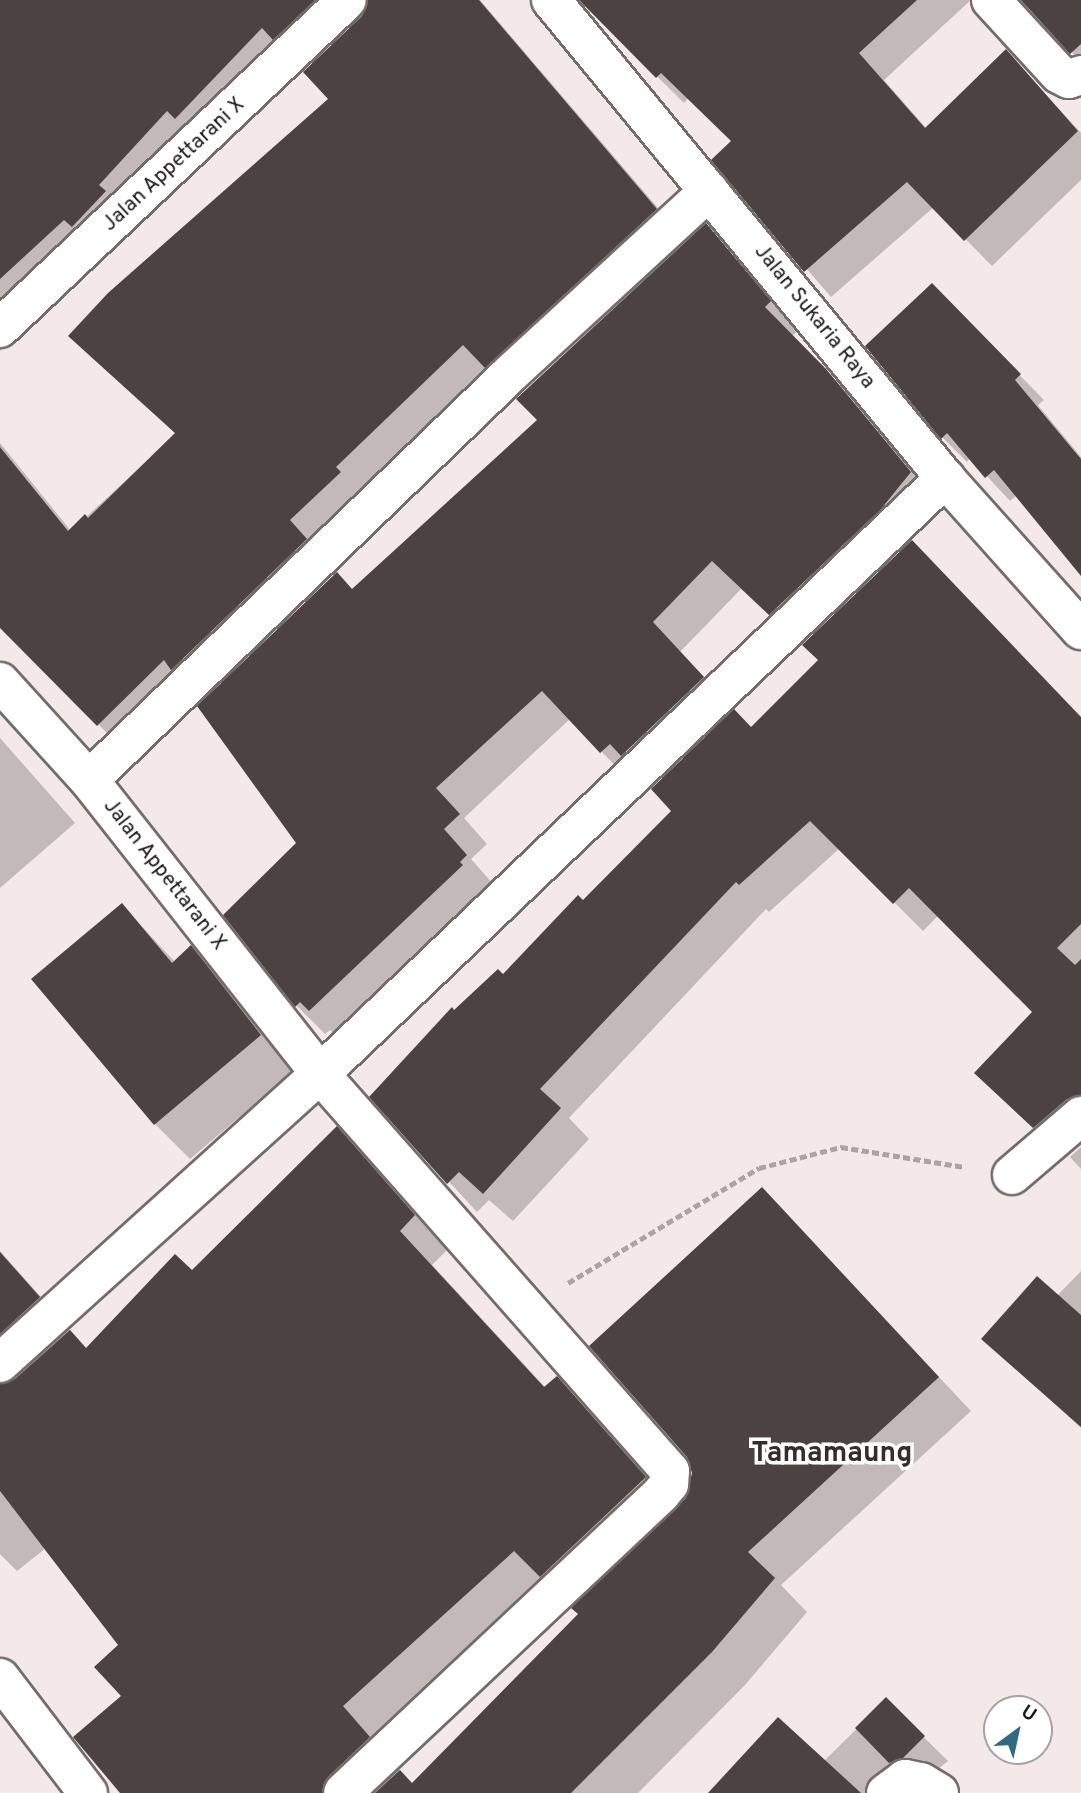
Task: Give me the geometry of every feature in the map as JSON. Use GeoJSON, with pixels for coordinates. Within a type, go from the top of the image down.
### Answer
{"type":"FeatureCollection","features":[{"type":"Feature","properties":{"kind":"street","name":"Jalan Appettarani X"},"geometry":{"type":"LineString","coordinates":[[0,328],[347,0]]}},
{"type":"Feature","properties":{"kind":"street","name":"Jalan Sukaria Raya"},"geometry":{"type":"LineString","coordinates":[[551,0],[945,478],[1081,630]]}},
{"type":"Feature","properties":{"kind":"street"},"geometry":{"type":"LineString","coordinates":[[991,0],[1059,74],[1069,79],[1081,75]]}},
{"type":"Feature","properties":{"kind":"street"},"geometry":{"type":"LineString","coordinates":[[89,780],[511,373],[709,191]]}},
{"type":"Feature","properties":{"kind":"street"},"geometry":{"type":"LineString","coordinates":[[0,1363],[320,1074],[945,478]]}},
{"type":"Feature","properties":{"kind":"street","name":"Jalan Appettarani X"},"geometry":{"type":"LineString","coordinates":[[0,682],[89,780],[320,1074],[528,1306],[670,1471],[669,1484],[343,1793]]}},
{"type":"Feature","properties":{"kind":"street"},"geometry":{"type":"LineString","coordinates":[[1012,1175],[1081,1116]]}},
{"type":"Feature","properties":{"kind":"street"},"geometry":{"type":"LineString","coordinates":[[0,1678],[88,1793]]}},
{"type":"Feature","properties":{"kind":"street"},"geometry":{"type":"LineString","coordinates":[[887,1793],[905,1779],[921,1782],[939,1793]]}},
{"type":"Feature","properties":{"kind":"path"},"geometry":{"type":"LineString","coordinates":[[528,1306],[759,1168],[841,1147],[1012,1175]]}},
{"type":"Feature","properties":{"kind":"building"},"geometry":{"type":"Polygon","coordinates":[[[0,0],[315,0],[273,40],[262,28],[175,119],[167,111],[99,185],[106,191],[72,227],[64,220],[0,279],[0,0]]]}},
{"type":"Feature","properties":{"kind":"building"},"geometry":{"type":"Polygon","coordinates":[[[368,0],[479,0],[657,209],[485,368],[463,345],[336,467],[341,472],[290,520],[307,539],[171,670],[164,660],[97,726],[0,628],[0,447],[68,531],[85,514],[88,518],[175,433],[68,336],[108,293],[328,99],[303,72],[362,16],[368,0]]]}},
{"type":"Feature","properties":{"kind":"building"},"geometry":{"type":"Polygon","coordinates":[[[579,0],[917,0],[859,53],[925,128],[1006,49],[1078,131],[964,241],[907,182],[804,272],[711,160],[731,141],[661,73],[656,78],[579,0]]]}},
{"type":"Feature","properties":{"kind":"building"},"geometry":{"type":"Polygon","coordinates":[[[1021,0],[1081,0],[1081,44],[1070,54],[1021,0]]]}},
{"type":"Feature","properties":{"kind":"building"},"geometry":{"type":"Polygon","coordinates":[[[706,223],[771,301],[765,307],[826,369],[911,472],[881,509],[769,615],[712,561],[653,622],[704,677],[621,756],[610,744],[600,753],[542,691],[436,788],[460,814],[444,829],[467,855],[460,862],[463,865],[309,1011],[300,1002],[295,1007],[223,915],[296,843],[197,706],[337,572],[352,589],[537,420],[516,399],[706,223]]]}},
{"type":"Feature","properties":{"kind":"building"},"geometry":{"type":"Polygon","coordinates":[[[932,283],[1021,374],[1015,380],[1081,459],[1081,576],[994,470],[985,478],[947,433],[941,439],[865,346],[932,283]]]}},
{"type":"Feature","properties":{"kind":"building"},"geometry":{"type":"Polygon","coordinates":[[[912,540],[1081,717],[1081,924],[1057,948],[1075,965],[1081,959],[1081,1095],[1067,1099],[1033,1128],[974,1073],[1032,1012],[909,888],[893,904],[810,821],[739,885],[736,882],[540,1089],[561,1108],[483,1194],[459,1172],[447,1184],[369,1097],[452,1007],[454,1010],[498,969],[503,974],[578,895],[583,900],[671,811],[651,789],[734,709],[751,727],[818,660],[802,645],[912,540]]]}},
{"type":"Feature","properties":{"kind":"building"},"geometry":{"type":"Polygon","coordinates":[[[122,903],[172,963],[191,945],[261,1035],[154,1125],[31,979],[122,903]]]}},
{"type":"Feature","properties":{"kind":"building"},"geometry":{"type":"Polygon","coordinates":[[[337,1126],[415,1215],[400,1231],[544,1387],[557,1376],[646,1477],[540,1577],[514,1551],[343,1706],[370,1737],[328,1777],[322,1793],[120,1793],[73,1737],[121,1696],[94,1667],[118,1645],[0,1491],[0,1384],[15,1379],[70,1330],[86,1348],[175,1254],[192,1270],[337,1126]]]}},
{"type":"Feature","properties":{"kind":"building"},"geometry":{"type":"Polygon","coordinates":[[[762,1187],[939,1377],[748,1552],[775,1578],[712,1652],[571,1793],[375,1793],[400,1770],[412,1783],[578,1614],[571,1608],[686,1498],[692,1473],[687,1457],[589,1346],[762,1187]]]}},
{"type":"Feature","properties":{"kind":"building"},"geometry":{"type":"Polygon","coordinates":[[[0,1252],[40,1297],[0,1334],[0,1252]]]}},
{"type":"Feature","properties":{"kind":"building"},"geometry":{"type":"Polygon","coordinates":[[[1037,1276],[1081,1315],[1081,1427],[981,1339],[1037,1276]]]}},
{"type":"Feature","properties":{"kind":"building"},"geometry":{"type":"Polygon","coordinates":[[[886,1697],[925,1736],[903,1758],[889,1763],[855,1728],[886,1697]]]}},
{"type":"Feature","properties":{"kind":"building"},"geometry":{"type":"Polygon","coordinates":[[[778,1717],[861,1793],[708,1793],[778,1717]]]}},
{"type":"Feature","properties":{"kind":"district","name":"Tamamaung"},"geometry":{"type":"Point","coordinates":[832,1454]}}]}
